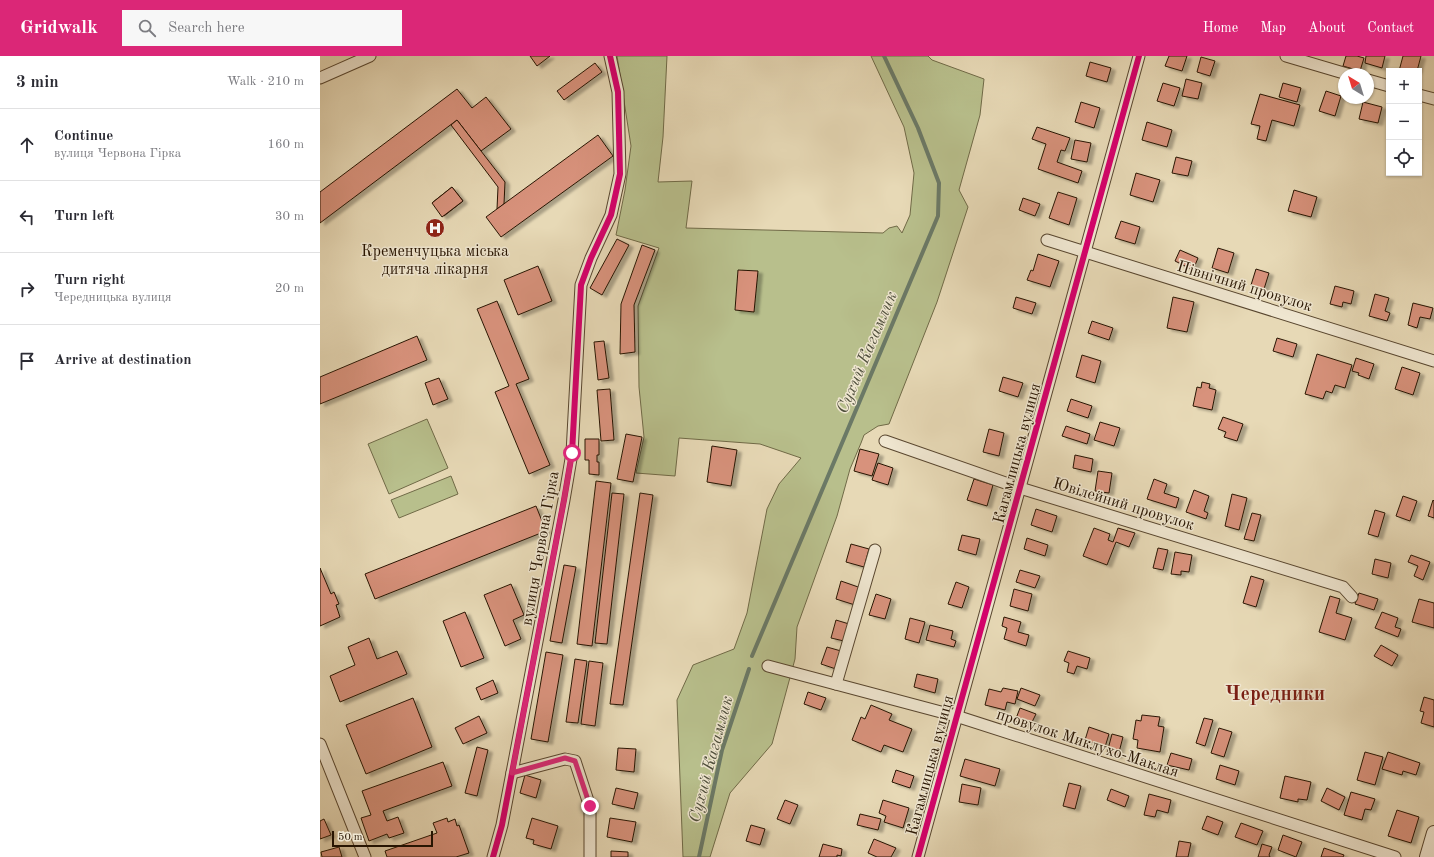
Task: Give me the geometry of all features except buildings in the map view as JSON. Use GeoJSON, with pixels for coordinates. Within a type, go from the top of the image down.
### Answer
{"type":"FeatureCollection","features":[{"type":"Feature","properties":{"kind":"street"},"geometry":{"type":"LineString","coordinates":[[320,78],[370,56]]}},
{"type":"Feature","properties":{"kind":"street","name":"вулиця Червона Гірка"},"geometry":{"type":"LineString","coordinates":[[493,857],[502,825],[562,515],[572,453],[581,285],[591,258],[611,216],[620,174],[618,92],[610,56]]}},
{"type":"Feature","properties":{"kind":"street","name":"Кагамлицька вулиця"},"geometry":{"type":"LineString","coordinates":[[918,857],[1139,56]]}},
{"type":"Feature","properties":{"kind":"street"},"geometry":{"type":"LineString","coordinates":[[1286,56],[1338,71]]}},
{"type":"Feature","properties":{"kind":"street"},"geometry":{"type":"LineString","coordinates":[[1374,82],[1386,85]]}},
{"type":"Feature","properties":{"kind":"street"},"geometry":{"type":"LineString","coordinates":[[1422,96],[1434,99]]}},
{"type":"Feature","properties":{"kind":"street","name":"Північний провулок"},"geometry":{"type":"LineString","coordinates":[[1046,240],[1434,360]]}},
{"type":"Feature","properties":{"kind":"street","name":"Ювілейний провулок"},"geometry":{"type":"LineString","coordinates":[[885,441],[1020,488],[1343,587],[1352,597]]}},
{"type":"Feature","properties":{"kind":"street"},"geometry":{"type":"LineString","coordinates":[[836,684],[875,550]]}},
{"type":"Feature","properties":{"kind":"street","name":"провулок Миклухо-Маклая"},"geometry":{"type":"LineString","coordinates":[[768,666],[956,716],[1395,857]]}},
{"type":"Feature","properties":{"kind":"street"},"geometry":{"type":"LineString","coordinates":[[320,744],[365,857]]}},
{"type":"Feature","properties":{"kind":"street"},"geometry":{"type":"LineString","coordinates":[[512,773],[565,758],[575,761],[590,806],[590,857]]}},
{"type":"Feature","properties":{"kind":"street"},"geometry":{"type":"LineString","coordinates":[[1427,857],[1434,833]]}},
{"type":"Feature","properties":{"kind":"green space"},"geometry":{"type":"Polygon","coordinates":[[[617,56],[667,56],[663,137],[658,182],[692,181],[686,228],[883,233],[889,228],[897,226],[902,233],[910,215],[914,173],[904,127],[871,56],[928,56],[932,60],[984,79],[980,115],[959,190],[968,207],[937,302],[889,424],[878,426],[864,435],[850,469],[837,516],[797,627],[795,659],[772,744],[730,793],[710,857],[683,857],[677,700],[693,665],[734,649],[747,613],[767,509],[779,484],[801,458],[760,444],[679,438],[675,476],[636,473],[644,437],[639,387],[638,306],[659,248],[616,235],[625,190],[631,146],[617,56]]]}},
{"type":"Feature","properties":{"kind":"green space"},"geometry":{"type":"Polygon","coordinates":[[[427,419],[448,468],[389,494],[368,444],[427,419]]]}},
{"type":"Feature","properties":{"kind":"green space"},"geometry":{"type":"Polygon","coordinates":[[[451,476],[458,494],[399,518],[391,500],[451,476]]]}},
{"type":"Feature","properties":{"kind":"waterway","name":"Сухий Кагамлик"},"geometry":{"type":"LineString","coordinates":[[752,656],[938,216],[939,183],[918,128],[884,56]]}},
{"type":"Feature","properties":{"kind":"waterway","name":"Сухий Кагамлик"},"geometry":{"type":"LineString","coordinates":[[699,857],[722,750],[749,669]]}},
{"type":"Feature","properties":{"kind":"cycle path"},"geometry":{"type":"LineString","coordinates":[[493,857],[502,825],[572,453],[581,285],[591,258],[611,215],[620,174],[618,92],[610,56]]}},
{"type":"Feature","properties":{"kind":"cycle path"},"geometry":{"type":"LineString","coordinates":[[918,857],[1139,56]]}},
{"type":"Feature","properties":{"kind":"place","name":"Кременчуцька міська дитяча лікарня"},"geometry":{"type":"Point","coordinates":[435,228]}},
{"type":"Feature","properties":{"kind":"district","name":"Чередники"},"geometry":{"type":"Point","coordinates":[1275,693]}},
{"type":"Feature","properties":{"kind":"route"},"geometry":{"type":"LineString","coordinates":[[572,453],[512,773],[565,758],[575,761],[590,806]]}}]}
